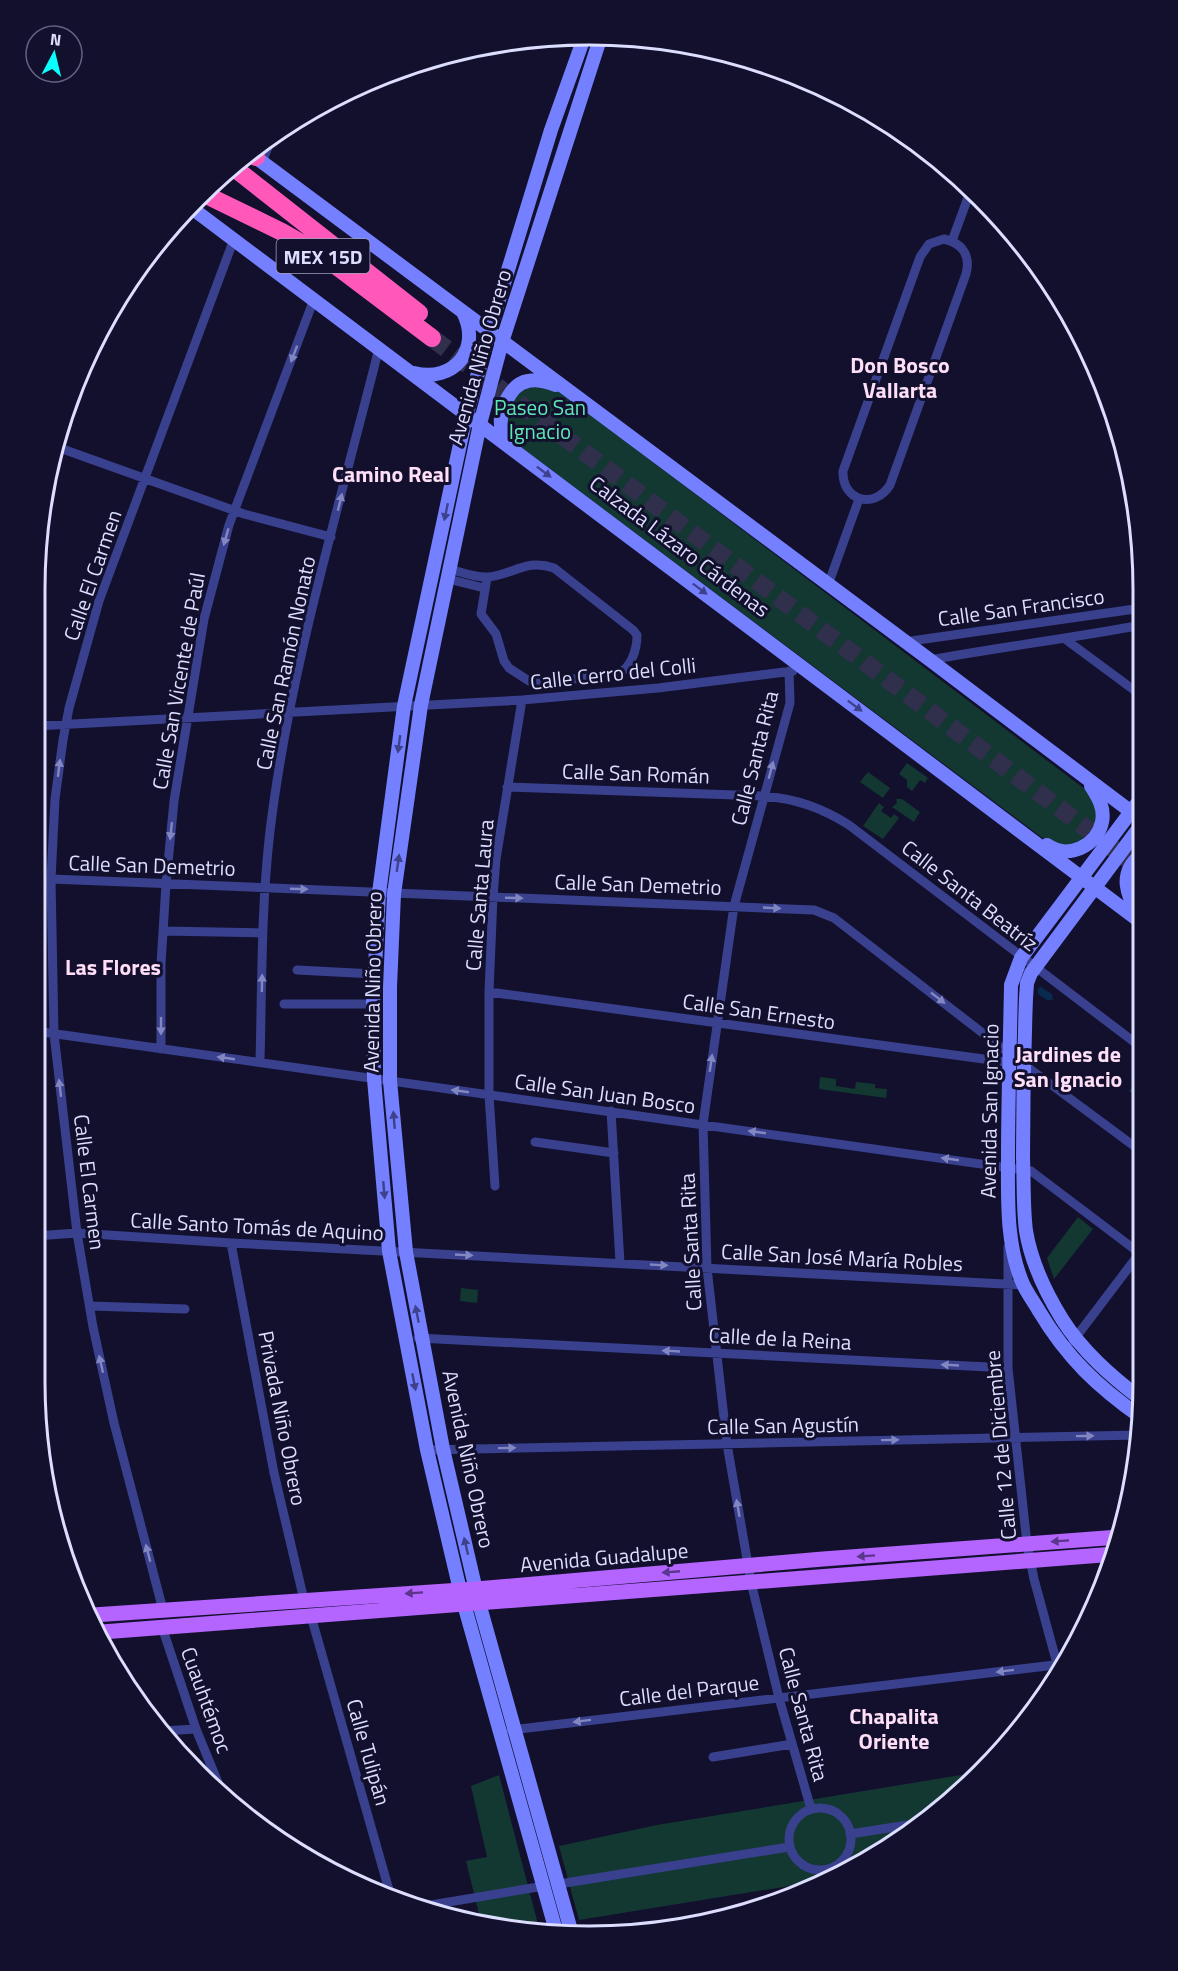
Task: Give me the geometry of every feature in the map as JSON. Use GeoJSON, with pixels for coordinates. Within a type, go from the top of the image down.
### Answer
{"type":"FeatureCollection","features":[{"type":"Feature","properties":{"kind":"highway","name":"MEX 15D"},"geometry":{"type":"LineString","coordinates":[[211,197],[282,232],[322,255],[435,333],[239,172]]}},
{"type":"Feature","properties":{"kind":"main road","name":"Avenida Guadalupe"},"geometry":{"type":"LineString","coordinates":[[106,1632],[311,1616],[747,1565],[1110,1538]]}},
{"type":"Feature","properties":{"kind":"main road","name":"Avenida Guadalupe"},"geometry":{"type":"LineString","coordinates":[[97,1615],[304,1600],[470,1596],[751,1582],[1105,1555]]}},
{"type":"Feature","properties":{"kind":"street","name":"Avenida Niño Obrero"},"geometry":{"type":"LineString","coordinates":[[570,1925],[515,1729],[470,1596],[427,1450],[389,1251],[374,1078],[373,1004],[379,893],[404,706],[467,414],[489,332],[551,129],[581,45]]}},
{"type":"Feature","properties":{"kind":"street","name":"Avenida Niño Obrero"},"geometry":{"type":"LineString","coordinates":[[554,1925],[499,1731],[470,1596],[406,1252],[390,1081],[390,987],[394,894],[421,705],[480,424],[502,342],[598,45]]}},
{"type":"Feature","properties":{"kind":"street"},"geometry":{"type":"LineString","coordinates":[[595,54],[603,45]]}},
{"type":"Feature","properties":{"kind":"street"},"geometry":{"type":"LineString","coordinates":[[256,159],[310,196],[502,342],[930,660],[1133,815]]}},
{"type":"Feature","properties":{"kind":"street"},"geometry":{"type":"LineString","coordinates":[[952,241],[968,198]]}},
{"type":"Feature","properties":{"kind":"street","name":"Calzada Lázaro Cárdenas"},"geometry":{"type":"LineString","coordinates":[[197,212],[1133,915]]}},
{"type":"Feature","properties":{"kind":"street","name":"Calle El Carmen"},"geometry":{"type":"LineString","coordinates":[[163,1610],[114,1423],[77,1233],[54,1034],[51,879],[55,799],[66,724],[99,601],[234,239]]}},
{"type":"Feature","properties":{"kind":"street"},"geometry":{"type":"LineString","coordinates":[[936,240],[952,241],[964,250],[968,266],[902,451],[886,491],[872,499],[859,499],[845,487],[843,471],[920,257],[928,244],[936,240]]}},
{"type":"Feature","properties":{"kind":"street","name":"Calle San Vicente de Paúl"},"geometry":{"type":"LineString","coordinates":[[161,1049],[161,964],[174,801],[204,620],[216,571],[235,511],[314,300]]}},
{"type":"Feature","properties":{"kind":"street"},"geometry":{"type":"LineString","coordinates":[[412,373],[427,376],[441,375],[459,361],[467,349],[470,334],[463,312]]}},
{"type":"Feature","properties":{"kind":"street","name":"Calle San Ramón Nonato"},"geometry":{"type":"LineString","coordinates":[[260,1062],[264,888],[270,830],[288,712],[304,639],[379,348]]}},
{"type":"Feature","properties":{"kind":"street"},"geometry":{"type":"LineString","coordinates":[[511,447],[502,430],[501,413],[516,386],[526,381],[538,380],[561,386]]}},
{"type":"Feature","properties":{"kind":"street"},"geometry":{"type":"LineString","coordinates":[[64,449],[235,511],[331,537]]}},
{"type":"Feature","properties":{"kind":"street"},"geometry":{"type":"LineString","coordinates":[[828,585],[859,499]]}},
{"type":"Feature","properties":{"kind":"street"},"geometry":{"type":"LineString","coordinates":[[449,574],[487,578],[530,564],[543,564],[554,568],[638,635],[629,666],[624,672],[616,675],[541,682],[525,679],[509,668],[504,661],[496,634],[481,614],[487,578]]}},
{"type":"Feature","properties":{"kind":"street"},"geometry":{"type":"LineString","coordinates":[[449,574],[484,588]]}},
{"type":"Feature","properties":{"kind":"street","name":"Calle San Francisco"},"geometry":{"type":"LineString","coordinates":[[904,642],[1133,609]]}},
{"type":"Feature","properties":{"kind":"street"},"geometry":{"type":"LineString","coordinates":[[1012,626],[1013,645]]}},
{"type":"Feature","properties":{"kind":"street","name":"Calle San Francisco"},"geometry":{"type":"LineString","coordinates":[[930,660],[1133,626]]}},
{"type":"Feature","properties":{"kind":"street"},"geometry":{"type":"LineString","coordinates":[[1065,639],[1133,689]]}},
{"type":"Feature","properties":{"kind":"street","name":"Calle Cerro del Colli"},"geometry":{"type":"LineString","coordinates":[[45,725],[522,700],[658,688],[807,669]]}},
{"type":"Feature","properties":{"kind":"street","name":"Calle Santa Rita"},"geometry":{"type":"LineString","coordinates":[[789,671],[790,703],[734,906],[703,1124],[707,1268],[727,1444],[747,1565],[779,1698],[811,1809]]}},
{"type":"Feature","properties":{"kind":"street","name":"Calle Santa Laura"},"geometry":{"type":"LineString","coordinates":[[495,1186],[489,1095],[489,992],[493,897],[507,787],[522,700]]}},
{"type":"Feature","properties":{"kind":"street"},"geometry":{"type":"LineString","coordinates":[[1000,816],[1006,817],[1052,849],[1065,852],[1078,851],[1088,844],[1102,823],[1102,809],[1098,796],[1084,777]]}},
{"type":"Feature","properties":{"kind":"street","name":"Calle San Román"},"geometry":{"type":"LineString","coordinates":[[507,787],[764,796]]}},
{"type":"Feature","properties":{"kind":"street","name":"Calle Santa Beatríz"},"geometry":{"type":"LineString","coordinates":[[764,796],[821,808],[849,825],[1133,1041]]}},
{"type":"Feature","properties":{"kind":"street","name":"Avenida San Ignacio"},"geometry":{"type":"LineString","coordinates":[[1133,824],[1082,878],[1022,957],[1011,985],[1026,1232],[1034,1259],[1052,1301],[1076,1338],[1096,1361],[1133,1392]]}},
{"type":"Feature","properties":{"kind":"street","name":"Avenida San Ignacio"},"geometry":{"type":"LineString","coordinates":[[1132,1411],[1107,1393],[1066,1350],[1044,1320],[1024,1285],[1015,1260],[1009,1212],[1008,1168],[1014,1060],[1027,983],[1035,968],[1095,888],[1133,827]]}},
{"type":"Feature","properties":{"kind":"street"},"geometry":{"type":"LineString","coordinates":[[1133,864],[1126,884],[1133,906]]}},
{"type":"Feature","properties":{"kind":"street","name":"Calle San Demetrio"},"geometry":{"type":"LineString","coordinates":[[51,879],[814,910],[834,918],[1014,1060],[1133,1146]]}},
{"type":"Feature","properties":{"kind":"street"},"geometry":{"type":"LineString","coordinates":[[164,931],[263,933]]}},
{"type":"Feature","properties":{"kind":"street"},"geometry":{"type":"LineString","coordinates":[[297,970],[374,974]]}},
{"type":"Feature","properties":{"kind":"street","name":"Calle San Ernesto"},"geometry":{"type":"LineString","coordinates":[[489,992],[717,1024],[1014,1060]]}},
{"type":"Feature","properties":{"kind":"street"},"geometry":{"type":"LineString","coordinates":[[284,1004],[373,1004]]}},
{"type":"Feature","properties":{"kind":"street","name":"Calle San Juan Bosco"},"geometry":{"type":"LineString","coordinates":[[45,1033],[1032,1171],[1133,1247]]}},
{"type":"Feature","properties":{"kind":"street"},"geometry":{"type":"LineString","coordinates":[[611,1111],[620,1263]]}},
{"type":"Feature","properties":{"kind":"street"},"geometry":{"type":"LineString","coordinates":[[535,1142],[614,1153]]}},
{"type":"Feature","properties":{"kind":"street","name":"Calle 12 de Diciembre"},"geometry":{"type":"LineString","coordinates":[[1009,1212],[1008,1368],[1014,1437],[1027,1544],[1058,1658]]}},
{"type":"Feature","properties":{"kind":"street","name":"Calle Santo Tomás de Aquino"},"geometry":{"type":"LineString","coordinates":[[45,1235],[77,1233],[406,1252]]}},
{"type":"Feature","properties":{"kind":"street","name":"Privada Niño Obrero"},"geometry":{"type":"LineString","coordinates":[[231,1243],[274,1473],[304,1600]]}},
{"type":"Feature","properties":{"kind":"street","name":"Calle San José María Robles"},"geometry":{"type":"LineString","coordinates":[[406,1252],[1024,1285]]}},
{"type":"Feature","properties":{"kind":"street"},"geometry":{"type":"LineString","coordinates":[[1066,1350],[1133,1263]]}},
{"type":"Feature","properties":{"kind":"street"},"geometry":{"type":"LineString","coordinates":[[90,1306],[185,1310]]}},
{"type":"Feature","properties":{"kind":"street","name":"Calle de la Reina"},"geometry":{"type":"LineString","coordinates":[[405,1337],[1008,1368]]}},
{"type":"Feature","properties":{"kind":"street","name":"Calle San Agustín"},"geometry":{"type":"LineString","coordinates":[[427,1450],[1130,1435]]}},
{"type":"Feature","properties":{"kind":"street","name":"Calle Tulipán"},"geometry":{"type":"LineString","coordinates":[[311,1616],[388,1888]]}},
{"type":"Feature","properties":{"kind":"street","name":"Cuauhtémoc"},"geometry":{"type":"LineString","coordinates":[[162,1627],[196,1729],[216,1778]]}},
{"type":"Feature","properties":{"kind":"street","name":"Calle del Parque"},"geometry":{"type":"LineString","coordinates":[[499,1731],[1052,1667]]}},
{"type":"Feature","properties":{"kind":"street"},"geometry":{"type":"LineString","coordinates":[[171,1730],[196,1729]]}},
{"type":"Feature","properties":{"kind":"street"},"geometry":{"type":"LineString","coordinates":[[713,1757],[792,1744]]}},
{"type":"Feature","properties":{"kind":"street"},"geometry":{"type":"LineString","coordinates":[[830,1870],[809,1868],[796,1860],[789,1847],[789,1835],[793,1824],[811,1809],[824,1809],[836,1813],[845,1822],[850,1834],[847,1854],[834,1868]]}},
{"type":"Feature","properties":{"kind":"street"},"geometry":{"type":"LineString","coordinates":[[850,1834],[903,1826]]}},
{"type":"Feature","properties":{"kind":"street"},"geometry":{"type":"LineString","coordinates":[[559,1884],[789,1847]]}},
{"type":"Feature","properties":{"kind":"street"},"geometry":{"type":"LineString","coordinates":[[537,1862],[552,1858]]}},
{"type":"Feature","properties":{"kind":"street"},"geometry":{"type":"LineString","coordinates":[[437,1904],[544,1886]]}},
{"type":"Feature","properties":{"kind":"street"},"geometry":{"type":"LineString","coordinates":[[551,1913],[565,1909]]}},
{"type":"Feature","properties":{"kind":"green space","name":"Paseo San Ignacio"},"geometry":{"type":"Polygon","coordinates":[[[528,384],[551,385],[1090,793],[1101,813],[1090,837],[1071,849],[1048,842],[510,439],[504,427],[509,400],[528,384]]]}},
{"type":"Feature","properties":{"kind":"green space"},"geometry":{"type":"Polygon","coordinates":[[[907,763],[928,778],[925,783],[920,780],[912,791],[907,787],[907,780],[899,774],[907,763]]]}},
{"type":"Feature","properties":{"kind":"green space"},"geometry":{"type":"Polygon","coordinates":[[[868,772],[890,788],[883,798],[860,782],[868,772]]]}},
{"type":"Feature","properties":{"kind":"green space"},"geometry":{"type":"Polygon","coordinates":[[[896,799],[902,799],[920,812],[914,822],[892,807],[897,803],[896,799]]]}},
{"type":"Feature","properties":{"kind":"green space"},"geometry":{"type":"Polygon","coordinates":[[[879,803],[884,807],[881,811],[891,818],[894,814],[899,818],[883,839],[863,826],[879,803]]]}},
{"type":"Feature","properties":{"kind":"green space"},"geometry":{"type":"Polygon","coordinates":[[[820,1077],[836,1079],[836,1086],[855,1089],[856,1082],[875,1084],[875,1088],[887,1089],[886,1098],[819,1089],[820,1077]]]}},
{"type":"Feature","properties":{"kind":"green space"},"geometry":{"type":"Polygon","coordinates":[[[1078,1217],[1093,1229],[1054,1279],[1047,1258],[1078,1217]]]}},
{"type":"Feature","properties":{"kind":"green space"},"geometry":{"type":"Polygon","coordinates":[[[461,1288],[478,1290],[477,1303],[460,1301],[461,1288]]]}},
{"type":"Feature","properties":{"kind":"green space"},"geometry":{"type":"Polygon","coordinates":[[[966,1774],[920,1814],[891,1834],[830,1870],[798,1885],[579,1920],[559,1846],[657,1825],[966,1774]]]}},
{"type":"Feature","properties":{"kind":"green space"},"geometry":{"type":"Polygon","coordinates":[[[499,1775],[538,1923],[479,1915],[466,1861],[487,1857],[471,1786],[499,1775]]]}},
{"type":"Feature","properties":{"kind":"water"},"geometry":{"type":"Polygon","coordinates":[[[1041,987],[1052,994],[1053,1000],[1047,1000],[1038,994],[1038,988],[1041,987]]]}},
{"type":"Feature","properties":{"kind":"tunnel"},"geometry":{"type":"LineString","coordinates":[[432,338],[1133,863]]}},
{"type":"Feature","properties":{"kind":"district","name":"Don Bosco Vallarta"},"geometry":{"type":"Point","coordinates":[900,378]}},
{"type":"Feature","properties":{"kind":"district","name":"Camino Real"},"geometry":{"type":"Point","coordinates":[391,474]}},
{"type":"Feature","properties":{"kind":"district","name":"Las Flores"},"geometry":{"type":"Point","coordinates":[113,967]}},
{"type":"Feature","properties":{"kind":"district","name":"Jardines de San Ignacio"},"geometry":{"type":"Point","coordinates":[1068,1066]}},
{"type":"Feature","properties":{"kind":"district","name":"Chapalita Oriente"},"geometry":{"type":"Point","coordinates":[894,1728]}}]}
